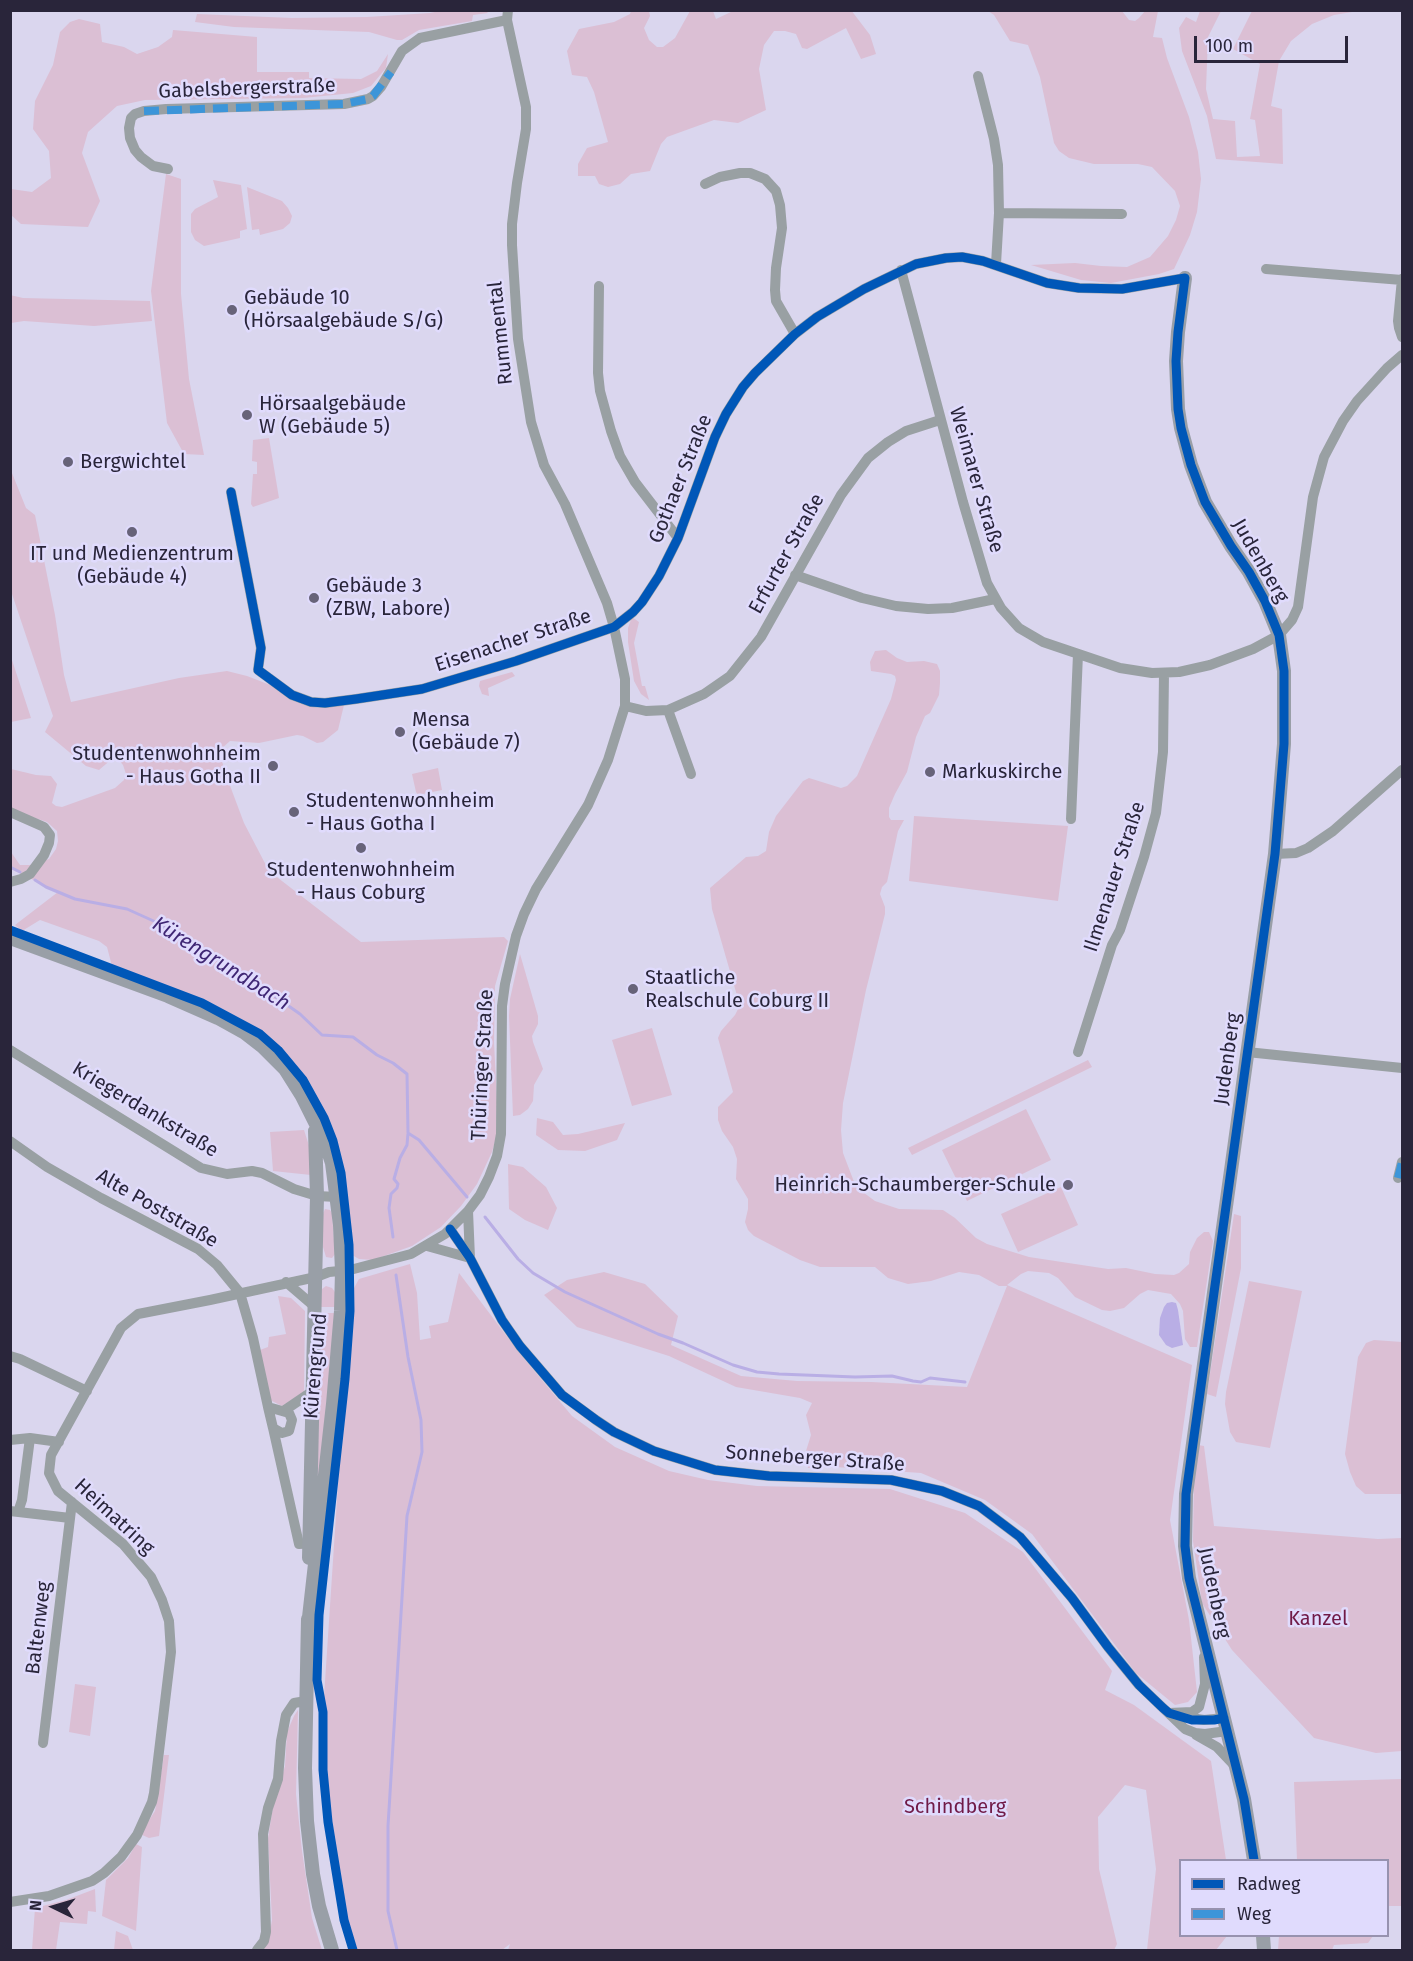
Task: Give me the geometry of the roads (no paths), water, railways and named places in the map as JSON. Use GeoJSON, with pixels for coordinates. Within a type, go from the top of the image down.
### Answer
{"type":"FeatureCollection","features":[{"type":"Feature","properties":{"kind":"main road","name":"Judenberg"},"geometry":{"type":"LineString","coordinates":[[1185,278],[1176,361],[1178,409],[1184,438],[1205,502],[1265,601],[1279,635],[1284,671],[1284,744],[1275,854],[1186,1494],[1185,1546],[1189,1578],[1244,1799],[1254,1859]]}},
{"type":"Feature","properties":{"kind":"main road","name":"Kürengrund"},"geometry":{"type":"LineString","coordinates":[[10,938],[168,996],[218,1018],[245,1033],[285,1069],[302,1096],[325,1142],[332,1164],[337,1197],[342,1271],[339,1344],[314,1543],[308,1626],[305,1768],[307,1821],[317,1895],[332,1950]]}},
{"type":"Feature","properties":{"kind":"main road","name":"Kürengrund"},"geometry":{"type":"LineString","coordinates":[[311,1114],[316,1138],[317,1196],[314,1543]]}},
{"type":"Feature","properties":{"kind":"street","name":"Gabelsbergerstraße"},"geometry":{"type":"LineString","coordinates":[[168,169],[153,166],[135,150],[129,128],[131,118],[135,114],[166,109],[344,104],[368,99],[374,96],[391,72],[402,51],[420,38],[505,14]]}},
{"type":"Feature","properties":{"kind":"street","name":"Rummental"},"geometry":{"type":"LineString","coordinates":[[505,14],[526,107],[526,129],[512,224],[512,245],[518,339],[531,422],[544,465],[569,514],[607,603],[614,627]]}},
{"type":"Feature","properties":{"kind":"street"},"geometry":{"type":"LineString","coordinates":[[978,76],[998,165],[999,213],[996,264]]}},
{"type":"Feature","properties":{"kind":"street"},"geometry":{"type":"LineString","coordinates":[[705,184],[740,172],[765,179],[776,191],[782,228],[775,290],[778,306],[795,334]]}},
{"type":"Feature","properties":{"kind":"street"},"geometry":{"type":"LineString","coordinates":[[999,213],[1122,214]]}},
{"type":"Feature","properties":{"kind":"street","name":"Gothaer Straße"},"geometry":{"type":"LineString","coordinates":[[614,627],[642,602],[659,576],[678,538],[715,437],[726,414],[755,373],[795,334],[833,306],[901,270],[931,260],[946,258],[962,258],[996,264],[1047,283],[1079,288],[1122,289],[1185,278]]}},
{"type":"Feature","properties":{"kind":"street"},"geometry":{"type":"LineString","coordinates":[[1266,269],[1402,280],[1398,321],[1402,337]]}},
{"type":"Feature","properties":{"kind":"street","name":"Weimarer Straße"},"geometry":{"type":"LineString","coordinates":[[901,270],[940,420],[987,583],[1000,608],[1019,628],[1043,642],[1120,668],[1164,673],[1210,665],[1253,649],[1279,635]]}},
{"type":"Feature","properties":{"kind":"street"},"geometry":{"type":"LineString","coordinates":[[599,286],[598,373],[600,391],[611,431],[620,456],[635,482],[678,538]]}},
{"type":"Feature","properties":{"kind":"street"},"geometry":{"type":"LineString","coordinates":[[1279,635],[1292,620],[1298,607],[1313,497],[1330,442],[1357,401],[1387,368],[1402,356]]}},
{"type":"Feature","properties":{"kind":"street","name":"Erfurter Straße"},"geometry":{"type":"LineString","coordinates":[[625,706],[646,711],[668,710],[704,694],[730,676],[761,637],[841,495],[868,458],[906,431],[940,420]]}},
{"type":"Feature","properties":{"kind":"street","name":"Eisenacher Straße"},"geometry":{"type":"LineString","coordinates":[[231,492],[261,648],[258,670],[292,695],[311,702],[325,703],[422,689],[516,661],[614,627]]}},
{"type":"Feature","properties":{"kind":"street"},"geometry":{"type":"LineString","coordinates":[[795,575],[862,598],[896,606],[928,609],[952,608],[995,599]]}},
{"type":"Feature","properties":{"kind":"street","name":"Thüringer Straße"},"geometry":{"type":"LineString","coordinates":[[316,1277],[330,1277],[342,1271],[411,1254],[427,1246],[468,1211],[480,1195],[489,1177],[501,1134],[502,1006],[516,936],[536,889],[588,805],[608,760],[625,706],[625,679],[614,627]]}},
{"type":"Feature","properties":{"kind":"street"},"geometry":{"type":"LineString","coordinates":[[1071,819],[1078,654]]}},
{"type":"Feature","properties":{"kind":"street","name":"Ilmenauer Straße"},"geometry":{"type":"LineString","coordinates":[[1078,1052],[1112,945],[1120,930],[1134,888],[1156,813],[1163,752],[1164,673]]}},
{"type":"Feature","properties":{"kind":"street"},"geometry":{"type":"LineString","coordinates":[[668,710],[691,774]]}},
{"type":"Feature","properties":{"kind":"street"},"geometry":{"type":"LineString","coordinates":[[1275,854],[1296,853],[1308,848],[1333,831],[1402,770]]}},
{"type":"Feature","properties":{"kind":"street"},"geometry":{"type":"LineString","coordinates":[[10,812],[36,822],[50,835],[44,855],[30,874],[10,882]]}},
{"type":"Feature","properties":{"kind":"street","name":"Kriegerdankstraße"},"geometry":{"type":"LineString","coordinates":[[10,1050],[201,1168],[227,1174],[252,1171],[262,1173],[294,1189],[317,1196],[337,1197]]}},
{"type":"Feature","properties":{"kind":"street"},"geometry":{"type":"LineString","coordinates":[[1247,1052],[1402,1068]]}},
{"type":"Feature","properties":{"kind":"street","name":"Alte Poststraße"},"geometry":{"type":"LineString","coordinates":[[10,1141],[47,1167],[198,1249],[217,1265],[240,1293],[251,1329],[298,1544],[314,1543]]}},
{"type":"Feature","properties":{"kind":"street"},"geometry":{"type":"LineString","coordinates":[[1398,1178],[1402,1162]]}},
{"type":"Feature","properties":{"kind":"street","name":"Sonneberger Straße"},"geometry":{"type":"LineString","coordinates":[[468,1211],[470,1258]]}},
{"type":"Feature","properties":{"kind":"street","name":"Sonneberger Straße"},"geometry":{"type":"LineString","coordinates":[[447,1231],[470,1258],[502,1320],[538,1369],[562,1395],[614,1432],[682,1461],[734,1473],[891,1480],[942,1491],[989,1513],[1020,1537],[1072,1598],[1107,1647],[1139,1684],[1185,1729],[1217,1747],[1235,1766]]}},
{"type":"Feature","properties":{"kind":"street"},"geometry":{"type":"LineString","coordinates":[[427,1246],[470,1258]]}},
{"type":"Feature","properties":{"kind":"street","name":"Heimatring"},"geometry":{"type":"LineString","coordinates":[[10,1902],[50,1896],[92,1881],[121,1857],[137,1835],[152,1802],[171,1652],[169,1620],[155,1585],[123,1544],[58,1491],[49,1473],[51,1455],[121,1328],[138,1314],[316,1277]]}},
{"type":"Feature","properties":{"kind":"street"},"geometry":{"type":"LineString","coordinates":[[286,1282],[315,1306]]}},
{"type":"Feature","properties":{"kind":"street"},"geometry":{"type":"LineString","coordinates":[[10,1356],[87,1390]]}},
{"type":"Feature","properties":{"kind":"street"},"geometry":{"type":"LineString","coordinates":[[285,1410],[314,1391]]}},
{"type":"Feature","properties":{"kind":"street"},"geometry":{"type":"LineString","coordinates":[[268,1407],[285,1410],[292,1420],[289,1431],[282,1433],[273,1428]]}},
{"type":"Feature","properties":{"kind":"street"},"geometry":{"type":"LineString","coordinates":[[10,1440],[30,1438],[59,1442]]}},
{"type":"Feature","properties":{"kind":"street"},"geometry":{"type":"LineString","coordinates":[[30,1438],[22,1500],[14,1512],[70,1518]]}},
{"type":"Feature","properties":{"kind":"street","name":"Baltenweg"},"geometry":{"type":"LineString","coordinates":[[43,1743],[72,1502]]}},
{"type":"Feature","properties":{"kind":"street"},"geometry":{"type":"LineString","coordinates":[[1169,1713],[1192,1712],[1202,1702],[1205,1684],[1204,1635]]}},
{"type":"Feature","properties":{"kind":"street"},"geometry":{"type":"LineString","coordinates":[[257,1950],[264,1941],[266,1932],[263,1834],[268,1808],[278,1779],[281,1740],[286,1715],[294,1703],[306,1701]]}},
{"type":"Feature","properties":{"kind":"street"},"geometry":{"type":"LineString","coordinates":[[1169,1713],[1192,1720],[1214,1720],[1225,1725]]}},
{"type":"Feature","properties":{"kind":"street"},"geometry":{"type":"LineString","coordinates":[[1185,1729],[1205,1734],[1225,1725]]}},
{"type":"Feature","properties":{"kind":"waterway","name":"Kürengrundbach"},"geometry":{"type":"LineString","coordinates":[[10,867],[20,872]]}},
{"type":"Feature","properties":{"kind":"waterway","name":"Kürengrundbach"},"geometry":{"type":"LineString","coordinates":[[35,880],[75,899],[127,909],[158,923],[188,945],[226,962],[300,1014],[322,1035],[353,1037],[407,1074],[407,1145],[400,1158],[394,1179],[398,1184],[391,1194],[389,1208],[393,1237]]}},
{"type":"Feature","properties":{"kind":"waterway"},"geometry":{"type":"LineString","coordinates":[[408,1133],[419,1140],[467,1197]]}},
{"type":"Feature","properties":{"kind":"waterway"},"geometry":{"type":"LineString","coordinates":[[485,1217],[518,1259],[533,1273],[565,1292],[733,1365],[757,1372],[779,1374],[892,1376],[921,1382],[930,1378],[965,1382]]}},
{"type":"Feature","properties":{"kind":"waterway"},"geometry":{"type":"LineString","coordinates":[[396,1275],[408,1357],[421,1420],[422,1452],[407,1516],[388,1826],[388,1911],[397,1950]]}},
{"type":"Feature","properties":{"kind":"place","name":"Gebäude 10 (Hörsaalgebäude S/G)"},"geometry":{"type":"Point","coordinates":[232,310]}},
{"type":"Feature","properties":{"kind":"place","name":"Hörsaalgebäude W (Gebäude 5)"},"geometry":{"type":"Point","coordinates":[247,415]}},
{"type":"Feature","properties":{"kind":"place","name":"Bergwichtel"},"geometry":{"type":"Point","coordinates":[68,462]}},
{"type":"Feature","properties":{"kind":"place","name":"IT und Medienzentrum (Gebäude 4)"},"geometry":{"type":"Point","coordinates":[132,532]}},
{"type":"Feature","properties":{"kind":"place","name":"Gebäude 3 (ZBW, Labore)"},"geometry":{"type":"Point","coordinates":[314,598]}},
{"type":"Feature","properties":{"kind":"place","name":"Mensa (Gebäude 7)"},"geometry":{"type":"Point","coordinates":[400,732]}},
{"type":"Feature","properties":{"kind":"place","name":"Studentenwohnheim - Haus Gotha II"},"geometry":{"type":"Point","coordinates":[273,766]}},
{"type":"Feature","properties":{"kind":"place","name":"Markuskirche"},"geometry":{"type":"Point","coordinates":[930,772]}},
{"type":"Feature","properties":{"kind":"place","name":"Studentenwohnheim - Haus Gotha I"},"geometry":{"type":"Point","coordinates":[294,812]}},
{"type":"Feature","properties":{"kind":"place","name":"Studentenwohnheim - Haus Coburg"},"geometry":{"type":"Point","coordinates":[361,848]}},
{"type":"Feature","properties":{"kind":"place","name":"Staatliche Realschule Coburg II"},"geometry":{"type":"Point","coordinates":[633,989]}},
{"type":"Feature","properties":{"kind":"place","name":"Heinrich-Schaumberger-Schule"},"geometry":{"type":"Point","coordinates":[1068,1185]}},
{"type":"Feature","properties":{"kind":"park label","name":"Kanzel"},"geometry":{"type":"Point","coordinates":[1318,1619]}},
{"type":"Feature","properties":{"kind":"park label","name":"Schindberg"},"geometry":{"type":"Point","coordinates":[955,1807]}}]}
